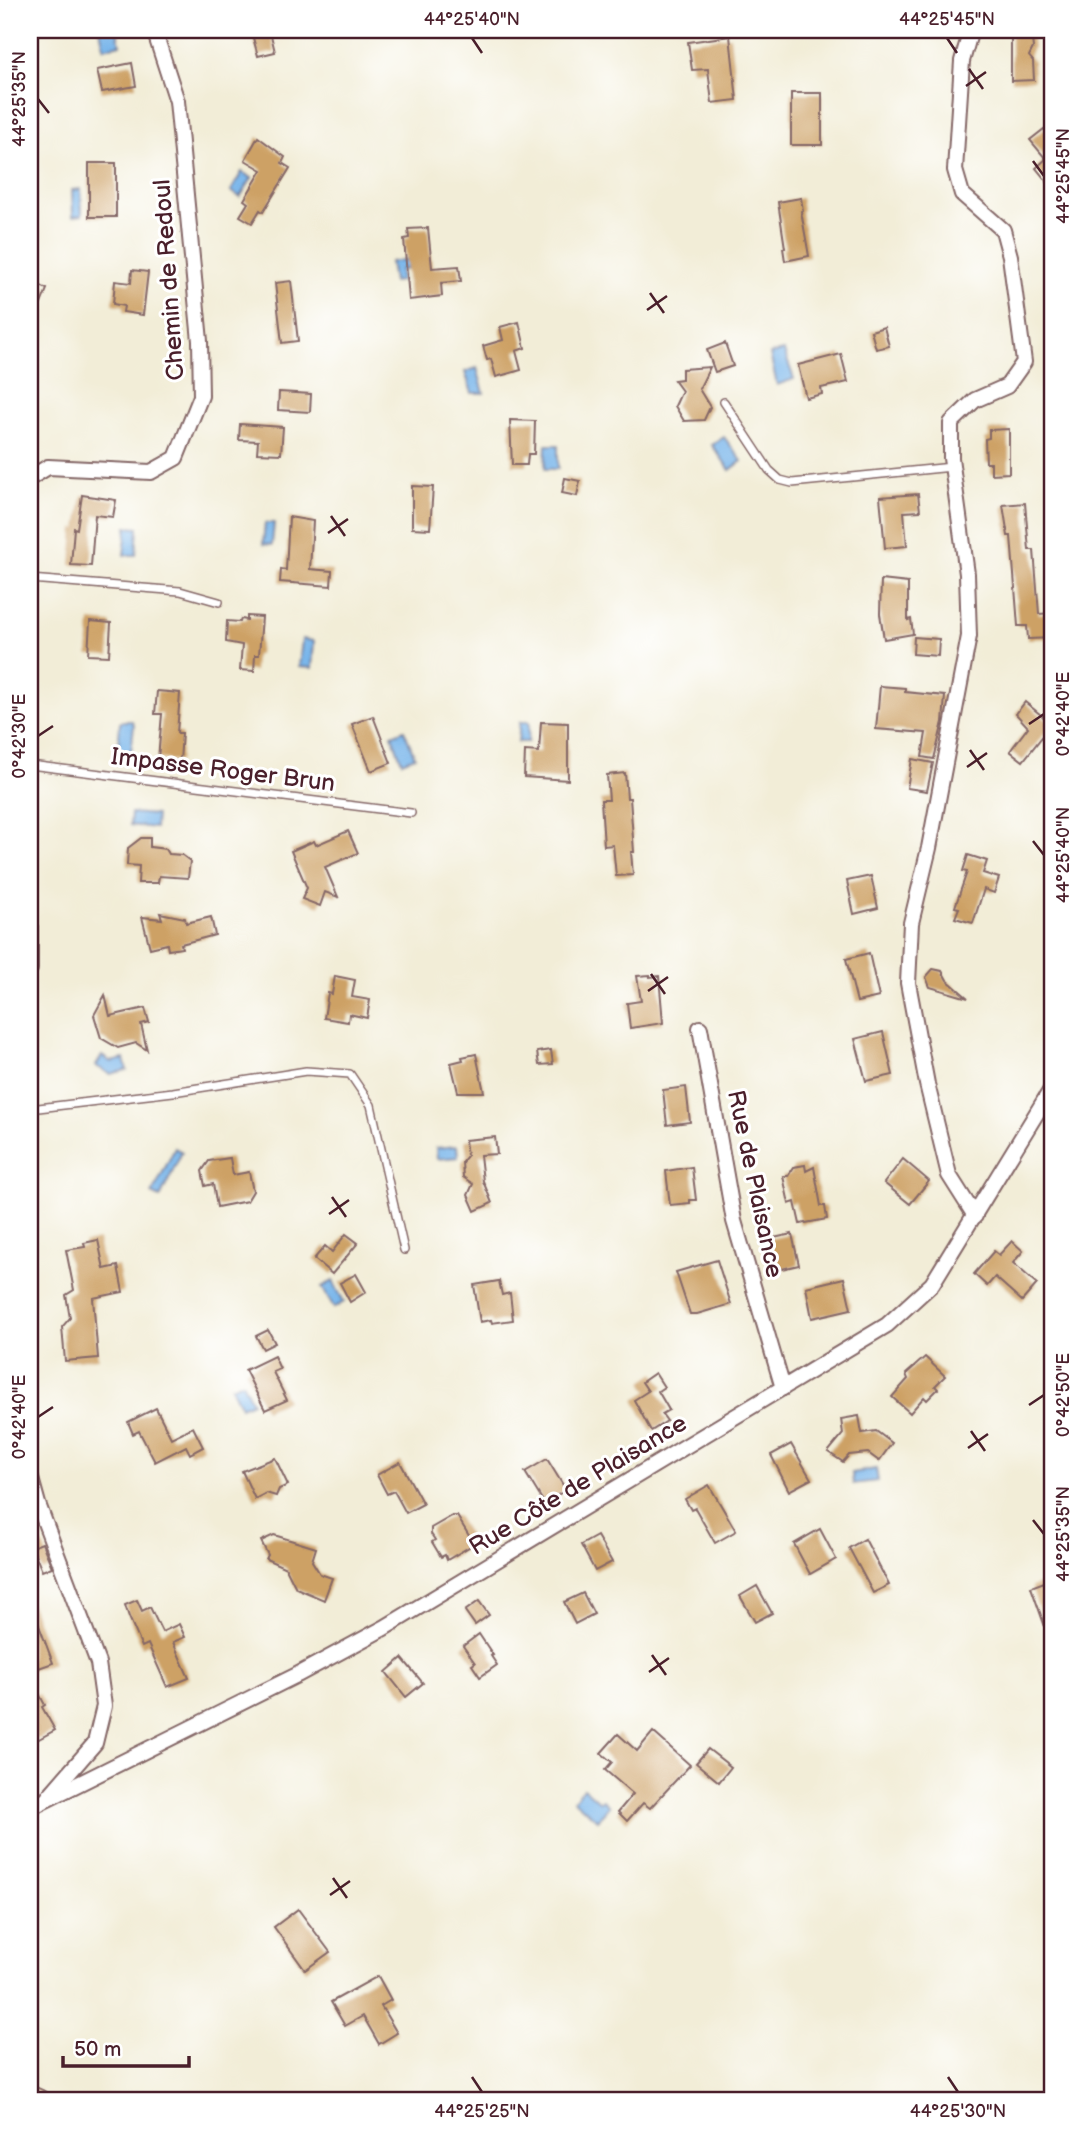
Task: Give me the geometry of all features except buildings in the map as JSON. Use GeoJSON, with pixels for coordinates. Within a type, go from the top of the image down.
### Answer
{"type":"FeatureCollection","features":[{"type":"Feature","properties":{"kind":"main road"},"geometry":{"type":"LineString","coordinates":[[30,2096],[38,2100]]}},
{"type":"Feature","properties":{"kind":"street","name":"Chemin de Redoul"},"geometry":{"type":"LineString","coordinates":[[30,478],[48,467],[151,472],[176,458],[201,396],[200,341],[177,101],[154,30]]}},
{"type":"Feature","properties":{"kind":"street"},"geometry":{"type":"LineString","coordinates":[[971,30],[962,61],[955,170],[962,194],[1003,230],[1010,256],[1024,362],[1007,386],[975,400],[951,423],[952,467],[967,574],[969,636],[929,848],[911,923],[908,983],[927,1084],[949,1175],[975,1216]]}},
{"type":"Feature","properties":{"kind":"street"},"geometry":{"type":"LineString","coordinates":[[30,897],[30,969]]}},
{"type":"Feature","properties":{"kind":"street","name":"Rue de Plaisance"},"geometry":{"type":"LineString","coordinates":[[700,1028],[734,1221],[783,1388]]}},
{"type":"Feature","properties":{"kind":"street","name":"Rue Côte de Plaisance"},"geometry":{"type":"LineString","coordinates":[[30,1808],[285,1681],[384,1628],[887,1325],[932,1284],[1052,1088]]}},
{"type":"Feature","properties":{"kind":"street"},"geometry":{"type":"LineString","coordinates":[[30,1475],[38,1504],[98,1663],[104,1706],[95,1743],[46,1801]]}},
{"type":"Feature","properties":{"kind":"lane"},"geometry":{"type":"LineString","coordinates":[[724,402],[769,470],[780,480],[792,483],[952,467]]}},
{"type":"Feature","properties":{"kind":"lane"},"geometry":{"type":"LineString","coordinates":[[30,579],[180,591],[219,602]]}},
{"type":"Feature","properties":{"kind":"lane","name":"Impasse Roger Brun"},"geometry":{"type":"LineString","coordinates":[[30,765],[411,813]]}},
{"type":"Feature","properties":{"kind":"lane"},"geometry":{"type":"LineString","coordinates":[[30,1109],[173,1092],[306,1071],[350,1074],[371,1105],[404,1250]]}},
{"type":"Feature","properties":{"kind":"water"},"geometry":{"type":"Polygon","coordinates":[[[100,30],[117,30],[120,44],[104,48],[100,30]]]}},
{"type":"Feature","properties":{"kind":"water"},"geometry":{"type":"Polygon","coordinates":[[[242,172],[252,178],[240,197],[231,191],[242,172]]]}},
{"type":"Feature","properties":{"kind":"water"},"geometry":{"type":"Polygon","coordinates":[[[81,189],[82,215],[73,216],[72,190],[81,189]]]}},
{"type":"Feature","properties":{"kind":"water"},"geometry":{"type":"Polygon","coordinates":[[[410,259],[411,269],[400,270],[401,281],[393,282],[390,262],[410,259]]]}},
{"type":"Feature","properties":{"kind":"water"},"geometry":{"type":"Polygon","coordinates":[[[784,351],[794,379],[777,385],[770,354],[784,351]]]}},
{"type":"Feature","properties":{"kind":"water"},"geometry":{"type":"Polygon","coordinates":[[[477,368],[484,393],[472,393],[465,372],[477,368]]]}},
{"type":"Feature","properties":{"kind":"water"},"geometry":{"type":"Polygon","coordinates":[[[724,437],[742,461],[730,470],[712,445],[724,437]]]}},
{"type":"Feature","properties":{"kind":"water"},"geometry":{"type":"Polygon","coordinates":[[[546,445],[558,445],[558,469],[545,469],[546,445]]]}},
{"type":"Feature","properties":{"kind":"water"},"geometry":{"type":"Polygon","coordinates":[[[265,523],[274,523],[272,545],[263,544],[265,523]]]}},
{"type":"Feature","properties":{"kind":"water"},"geometry":{"type":"Polygon","coordinates":[[[127,527],[138,528],[136,555],[124,555],[127,527]]]}},
{"type":"Feature","properties":{"kind":"water"},"geometry":{"type":"Polygon","coordinates":[[[302,639],[314,641],[312,668],[299,667],[302,639]]]}},
{"type":"Feature","properties":{"kind":"water"},"geometry":{"type":"Polygon","coordinates":[[[132,721],[134,725],[131,752],[118,751],[120,723],[132,721]]]}},
{"type":"Feature","properties":{"kind":"water"},"geometry":{"type":"Polygon","coordinates":[[[520,722],[529,722],[528,742],[518,742],[520,722]]]}},
{"type":"Feature","properties":{"kind":"water"},"geometry":{"type":"Polygon","coordinates":[[[404,730],[415,757],[402,762],[392,735],[404,730]]]}},
{"type":"Feature","properties":{"kind":"water"},"geometry":{"type":"Polygon","coordinates":[[[131,813],[156,815],[155,828],[130,825],[131,813]]]}},
{"type":"Feature","properties":{"kind":"water"},"geometry":{"type":"Polygon","coordinates":[[[102,1056],[111,1062],[124,1059],[127,1070],[110,1074],[96,1066],[102,1056]]]}},
{"type":"Feature","properties":{"kind":"water"},"geometry":{"type":"Polygon","coordinates":[[[457,1146],[458,1157],[437,1159],[436,1148],[457,1146]]]}},
{"type":"Feature","properties":{"kind":"water"},"geometry":{"type":"Polygon","coordinates":[[[175,1148],[182,1152],[160,1198],[152,1194],[175,1148]]]}},
{"type":"Feature","properties":{"kind":"water"},"geometry":{"type":"Polygon","coordinates":[[[333,1281],[344,1302],[334,1308],[322,1287],[333,1281]]]}},
{"type":"Feature","properties":{"kind":"water"},"geometry":{"type":"Polygon","coordinates":[[[242,1382],[252,1402],[241,1407],[231,1387],[242,1382]]]}},
{"type":"Feature","properties":{"kind":"water"},"geometry":{"type":"Polygon","coordinates":[[[876,1469],[878,1481],[853,1484],[852,1473],[876,1469]]]}},
{"type":"Feature","properties":{"kind":"water"},"geometry":{"type":"Polygon","coordinates":[[[584,1788],[609,1806],[597,1820],[574,1800],[584,1788]]]}}]}
